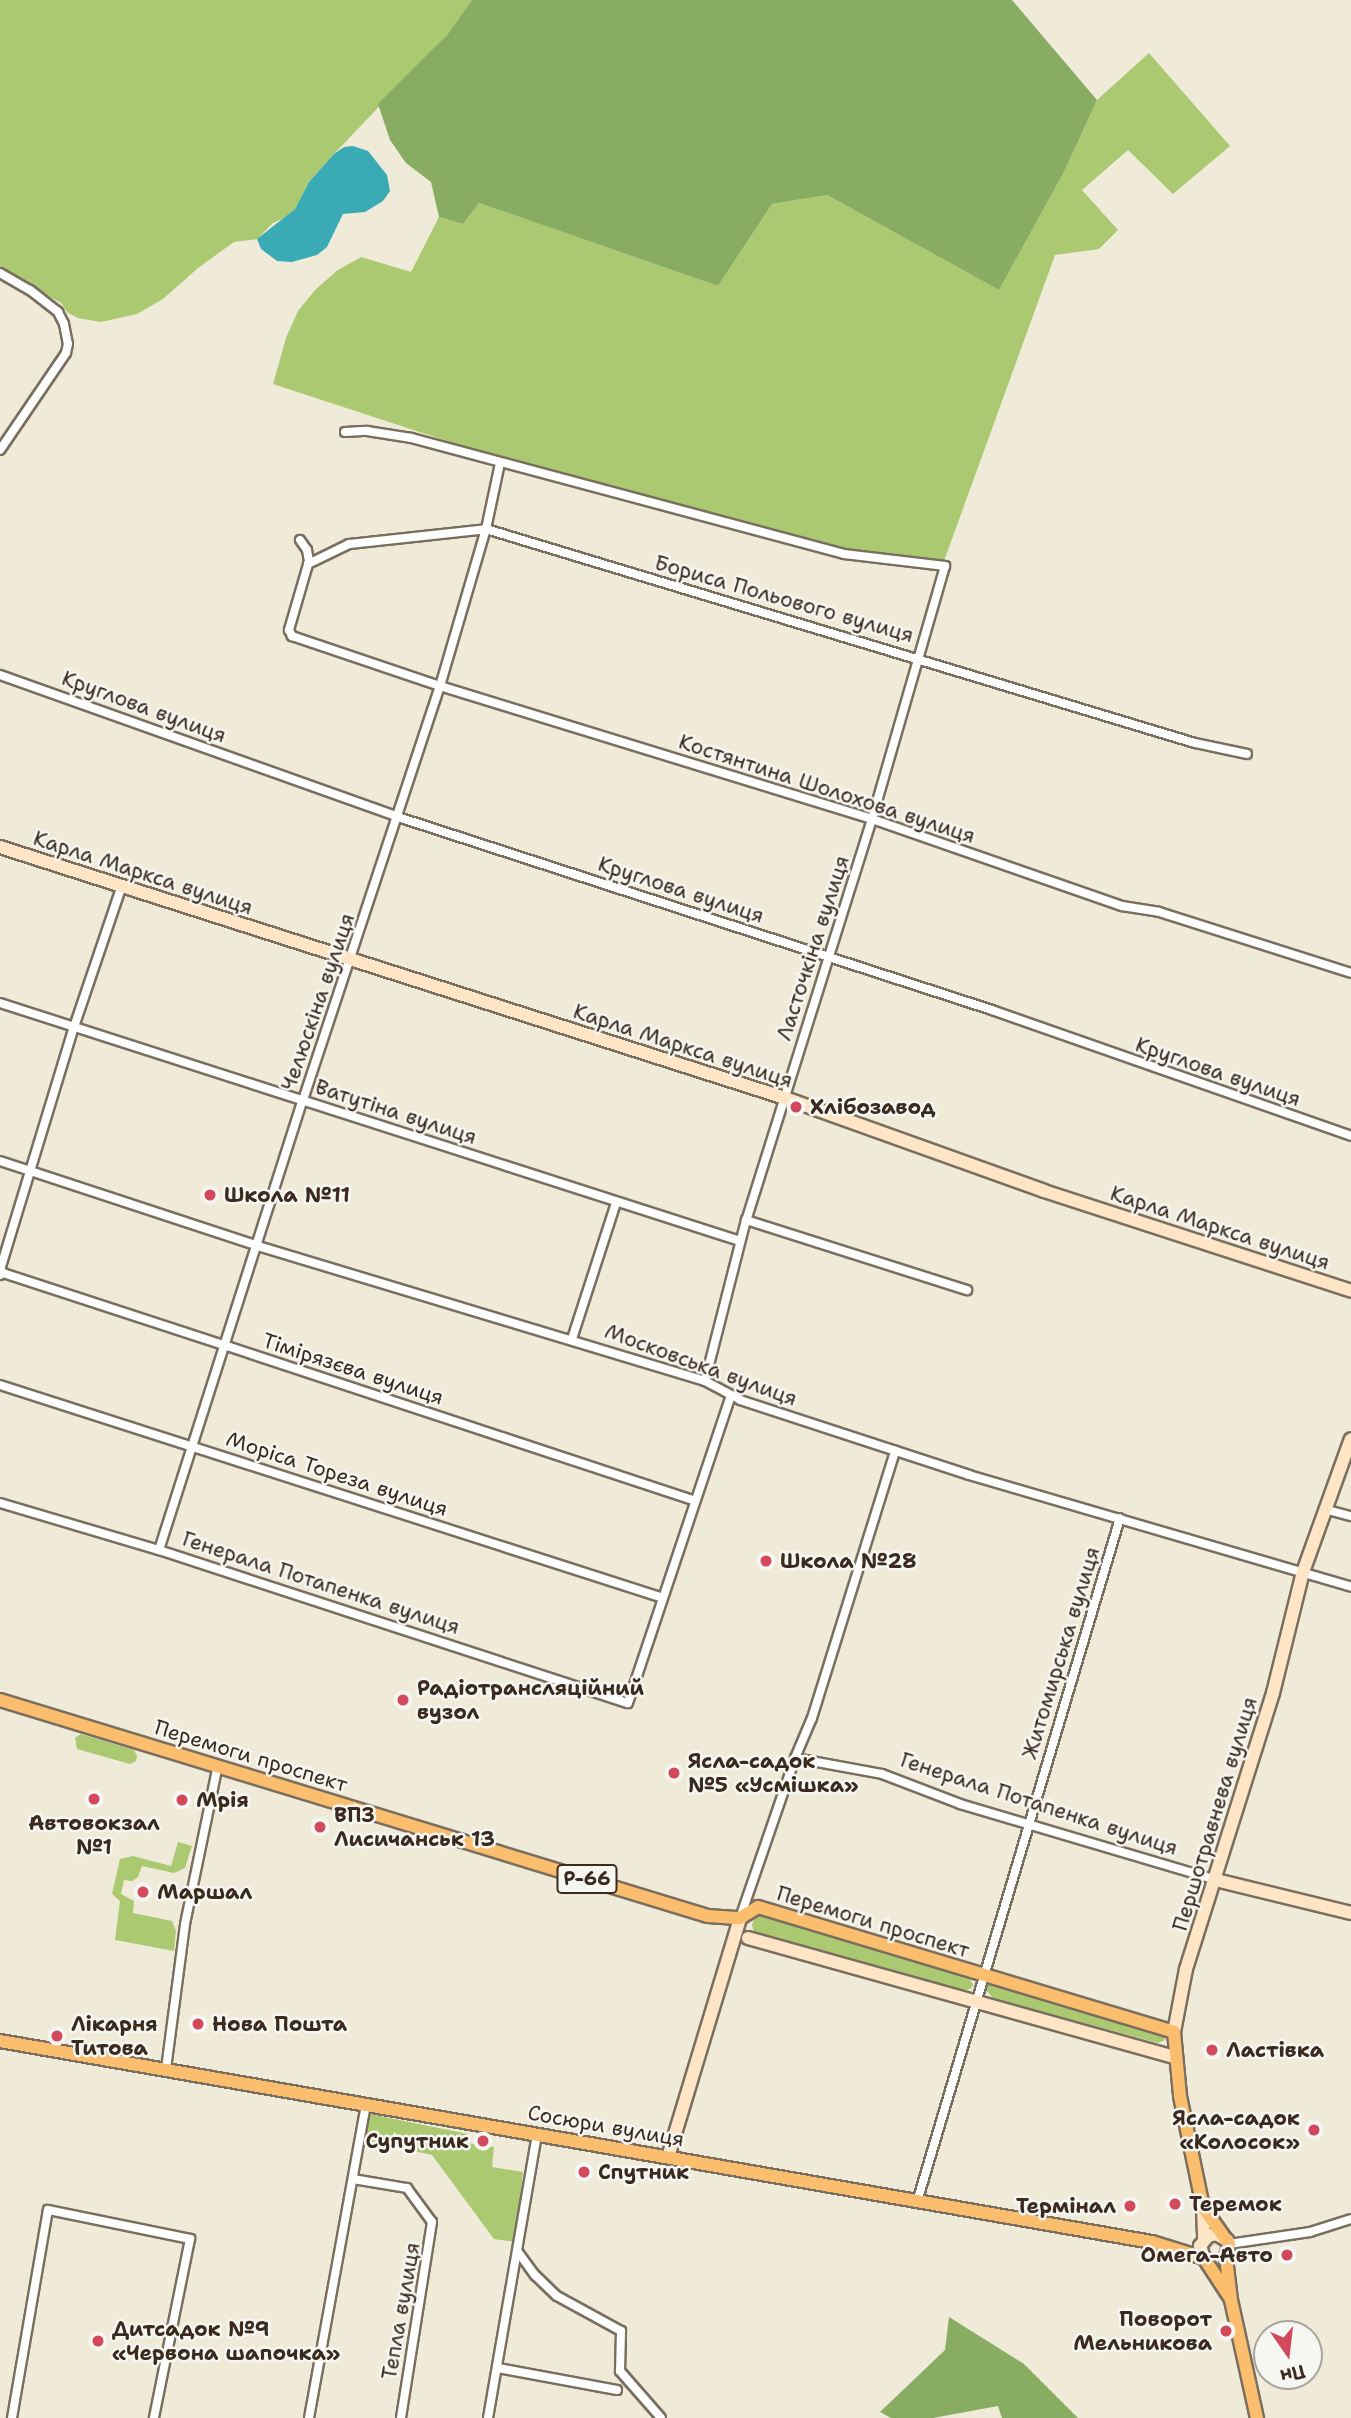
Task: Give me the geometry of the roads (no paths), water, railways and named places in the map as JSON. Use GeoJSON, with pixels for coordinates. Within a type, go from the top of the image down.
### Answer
{"type":"FeatureCollection","features":[{"type":"Feature","properties":{"kind":"main road","name":"Перемоги проспект"},"geometry":{"type":"LineString","coordinates":[[0,1700],[708,1916],[740,1918],[758,1907],[1174,2032]]}},
{"type":"Feature","properties":{"kind":"main road","name":"Першотравнева вулиця"},"geometry":{"type":"LineString","coordinates":[[1174,2032],[1174,2057],[1203,2207],[1228,2242]]}},
{"type":"Feature","properties":{"kind":"main road","name":"Сосюри вулиця"},"geometry":{"type":"LineString","coordinates":[[0,2041],[1152,2242],[1205,2259]]}},
{"type":"Feature","properties":{"kind":"main road"},"geometry":{"type":"LineString","coordinates":[[1228,2242],[1226,2258],[1231,2300],[1257,2418]]}},
{"type":"Feature","properties":{"kind":"main road"},"geometry":{"type":"LineString","coordinates":[[1205,2259],[1231,2300]]}},
{"type":"Feature","properties":{"kind":"street"},"geometry":{"type":"LineString","coordinates":[[0,273],[30,290],[58,312],[64,324],[68,344],[66,353],[0,450]]}},
{"type":"Feature","properties":{"kind":"street"},"geometry":{"type":"LineString","coordinates":[[345,432],[367,431],[411,438],[500,463]]}},
{"type":"Feature","properties":{"kind":"street","name":"Челюскіна вулиця"},"geometry":{"type":"LineString","coordinates":[[159,1550],[227,1346],[303,1100],[440,686],[486,529],[500,463]]}},
{"type":"Feature","properties":{"kind":"street","name":"Ласточкіна вулиця"},"geometry":{"type":"LineString","coordinates":[[500,463],[844,554],[945,566],[921,658],[872,820],[782,1097],[740,1241],[705,1381]]}},
{"type":"Feature","properties":{"kind":"street","name":"Бориса Польового вулиця"},"geometry":{"type":"LineString","coordinates":[[308,564],[349,544],[486,529],[921,658],[1195,743],[1247,754]]}},
{"type":"Feature","properties":{"kind":"street"},"geometry":{"type":"LineString","coordinates":[[300,540],[307,550],[308,564]]}},
{"type":"Feature","properties":{"kind":"street","name":"Костянтина Шолохова вулиця"},"geometry":{"type":"LineString","coordinates":[[308,564],[289,630],[292,636],[440,686],[872,820],[1122,906],[1158,912],[1351,973]]}},
{"type":"Feature","properties":{"kind":"street","name":"Круглова вулиця"},"geometry":{"type":"LineString","coordinates":[[0,675],[398,817],[830,956],[1351,1136]]}},
{"type":"Feature","properties":{"kind":"street","name":"Карла Маркса вулиця"},"geometry":{"type":"LineString","coordinates":[[0,847],[782,1097],[1032,1186],[1351,1291]]}},
{"type":"Feature","properties":{"kind":"street"},"geometry":{"type":"LineString","coordinates":[[0,1272],[74,1027],[122,885]]}},
{"type":"Feature","properties":{"kind":"street","name":"Ватутіна вулиця"},"geometry":{"type":"LineString","coordinates":[[0,1003],[740,1241]]}},
{"type":"Feature","properties":{"kind":"street","name":"Московська вулиця"},"geometry":{"type":"LineString","coordinates":[[0,1161],[258,1246],[705,1381],[731,1396],[895,1451],[1351,1587]]}},
{"type":"Feature","properties":{"kind":"street"},"geometry":{"type":"LineString","coordinates":[[572,1339],[616,1202]]}},
{"type":"Feature","properties":{"kind":"street"},"geometry":{"type":"LineString","coordinates":[[746,1220],[967,1290]]}},
{"type":"Feature","properties":{"kind":"street","name":"Тімірязєва вулиця"},"geometry":{"type":"LineString","coordinates":[[0,1272],[695,1501]]}},
{"type":"Feature","properties":{"kind":"street","name":"Моріса Тореза вулиця"},"geometry":{"type":"LineString","coordinates":[[0,1385],[663,1598]]}},
{"type":"Feature","properties":{"kind":"street"},"geometry":{"type":"LineString","coordinates":[[663,1598],[731,1396]]}},
{"type":"Feature","properties":{"kind":"street","name":"Першотравнева вулиця"},"geometry":{"type":"LineString","coordinates":[[1174,2032],[1186,1969],[1273,1693],[1303,1572],[1351,1440]]}},
{"type":"Feature","properties":{"kind":"street"},"geometry":{"type":"LineString","coordinates":[[668,2157],[729,1950],[794,1758],[812,1718],[895,1451]]}},
{"type":"Feature","properties":{"kind":"street","name":"Генерала Потапенка вулиця"},"geometry":{"type":"LineString","coordinates":[[0,1503],[159,1550],[628,1703],[663,1598]]}},
{"type":"Feature","properties":{"kind":"street"},"geometry":{"type":"LineString","coordinates":[[1324,1509],[1351,1516]]}},
{"type":"Feature","properties":{"kind":"street","name":"Житомирська вулиця"},"geometry":{"type":"LineString","coordinates":[[917,2202],[1120,1518]]}},
{"type":"Feature","properties":{"kind":"street","name":"Генерала Потапенка вулиця"},"geometry":{"type":"LineString","coordinates":[[794,1758],[882,1774],[960,1804],[1216,1880],[1351,1913]]}},
{"type":"Feature","properties":{"kind":"street"},"geometry":{"type":"LineString","coordinates":[[166,2069],[185,1924],[218,1765]]}},
{"type":"Feature","properties":{"kind":"street"},"geometry":{"type":"LineString","coordinates":[[740,1918],[748,1938]]}},
{"type":"Feature","properties":{"kind":"street"},"geometry":{"type":"LineString","coordinates":[[729,1950],[748,1938],[976,1999],[1174,2057]]}},
{"type":"Feature","properties":{"kind":"street"},"geometry":{"type":"LineString","coordinates":[[309,2418],[366,2103]]}},
{"type":"Feature","properties":{"kind":"street"},"geometry":{"type":"LineString","coordinates":[[488,2418],[519,2252],[537,2133]]}},
{"type":"Feature","properties":{"kind":"street","name":"Тепла вулиця"},"geometry":{"type":"LineString","coordinates":[[353,2179],[407,2188],[432,2222],[401,2418]]}},
{"type":"Feature","properties":{"kind":"street","name":"Першотравнева вулиця"},"geometry":{"type":"LineString","coordinates":[[1203,2207],[1204,2238]]}},
{"type":"Feature","properties":{"kind":"street"},"geometry":{"type":"LineString","coordinates":[[12,2418],[48,2210],[190,2239],[155,2418]]}},
{"type":"Feature","properties":{"kind":"street"},"geometry":{"type":"LineString","coordinates":[[1226,2258],[1217,2263],[1205,2259],[1200,2246],[1204,2238],[1216,2234],[1228,2242],[1310,2232],[1351,2219]]}},
{"type":"Feature","properties":{"kind":"street"},"geometry":{"type":"LineString","coordinates":[[519,2252],[535,2275],[557,2295],[621,2331],[620,2371],[661,2418]]}},
{"type":"Feature","properties":{"kind":"street"},"geometry":{"type":"LineString","coordinates":[[498,2368],[617,2390]]}},
{"type":"Feature","properties":{"kind":"water"},"geometry":{"type":"Polygon","coordinates":[[[353,146],[368,151],[387,175],[390,191],[383,201],[365,212],[343,214],[327,247],[317,255],[292,262],[277,261],[261,249],[257,239],[295,209],[309,182],[334,154],[344,147],[353,146]]]}},
{"type":"Feature","properties":{"kind":"place","name":"Хлібозавод"},"geometry":{"type":"Point","coordinates":[796,1107]}},
{"type":"Feature","properties":{"kind":"place","name":"Школа №11"},"geometry":{"type":"Point","coordinates":[210,1195]}},
{"type":"Feature","properties":{"kind":"place","name":"Школа №28"},"geometry":{"type":"Point","coordinates":[766,1561]}},
{"type":"Feature","properties":{"kind":"place","name":"Радіотрансляційний вузол"},"geometry":{"type":"Point","coordinates":[403,1700]}},
{"type":"Feature","properties":{"kind":"place","name":"Ясла-садок №5 «Усмішка»"},"geometry":{"type":"Point","coordinates":[674,1773]}},
{"type":"Feature","properties":{"kind":"place","name":"Автовокзал №1"},"geometry":{"type":"Point","coordinates":[94,1799]}},
{"type":"Feature","properties":{"kind":"place","name":"Мрія"},"geometry":{"type":"Point","coordinates":[182,1800]}},
{"type":"Feature","properties":{"kind":"place","name":"ВПЗ Лисичанськ 13"},"geometry":{"type":"Point","coordinates":[320,1827]}},
{"type":"Feature","properties":{"kind":"place","name":"Маршал"},"geometry":{"type":"Point","coordinates":[143,1892]}},
{"type":"Feature","properties":{"kind":"place","name":"Нова Пошта"},"geometry":{"type":"Point","coordinates":[198,2024]}},
{"type":"Feature","properties":{"kind":"place","name":"Лікарня Титова"},"geometry":{"type":"Point","coordinates":[57,2036]}},
{"type":"Feature","properties":{"kind":"place","name":"Ластівка"},"geometry":{"type":"Point","coordinates":[1212,2050]}},
{"type":"Feature","properties":{"kind":"place","name":"Ясла-садок «Колосок»"},"geometry":{"type":"Point","coordinates":[1314,2130]}},
{"type":"Feature","properties":{"kind":"place","name":"Супутник"},"geometry":{"type":"Point","coordinates":[483,2141]}},
{"type":"Feature","properties":{"kind":"place","name":"Спутник"},"geometry":{"type":"Point","coordinates":[584,2172]}},
{"type":"Feature","properties":{"kind":"place","name":"Теремок"},"geometry":{"type":"Point","coordinates":[1175,2204]}},
{"type":"Feature","properties":{"kind":"place","name":"Термінал"},"geometry":{"type":"Point","coordinates":[1130,2206]}},
{"type":"Feature","properties":{"kind":"place","name":"Омега-Авто"},"geometry":{"type":"Point","coordinates":[1287,2255]}},
{"type":"Feature","properties":{"kind":"place","name":"Поворот Мельникова"},"geometry":{"type":"Point","coordinates":[1226,2331]}},
{"type":"Feature","properties":{"kind":"place","name":"Дитсадок №9 «Червона шапочка»"},"geometry":{"type":"Point","coordinates":[98,2341]}}]}
